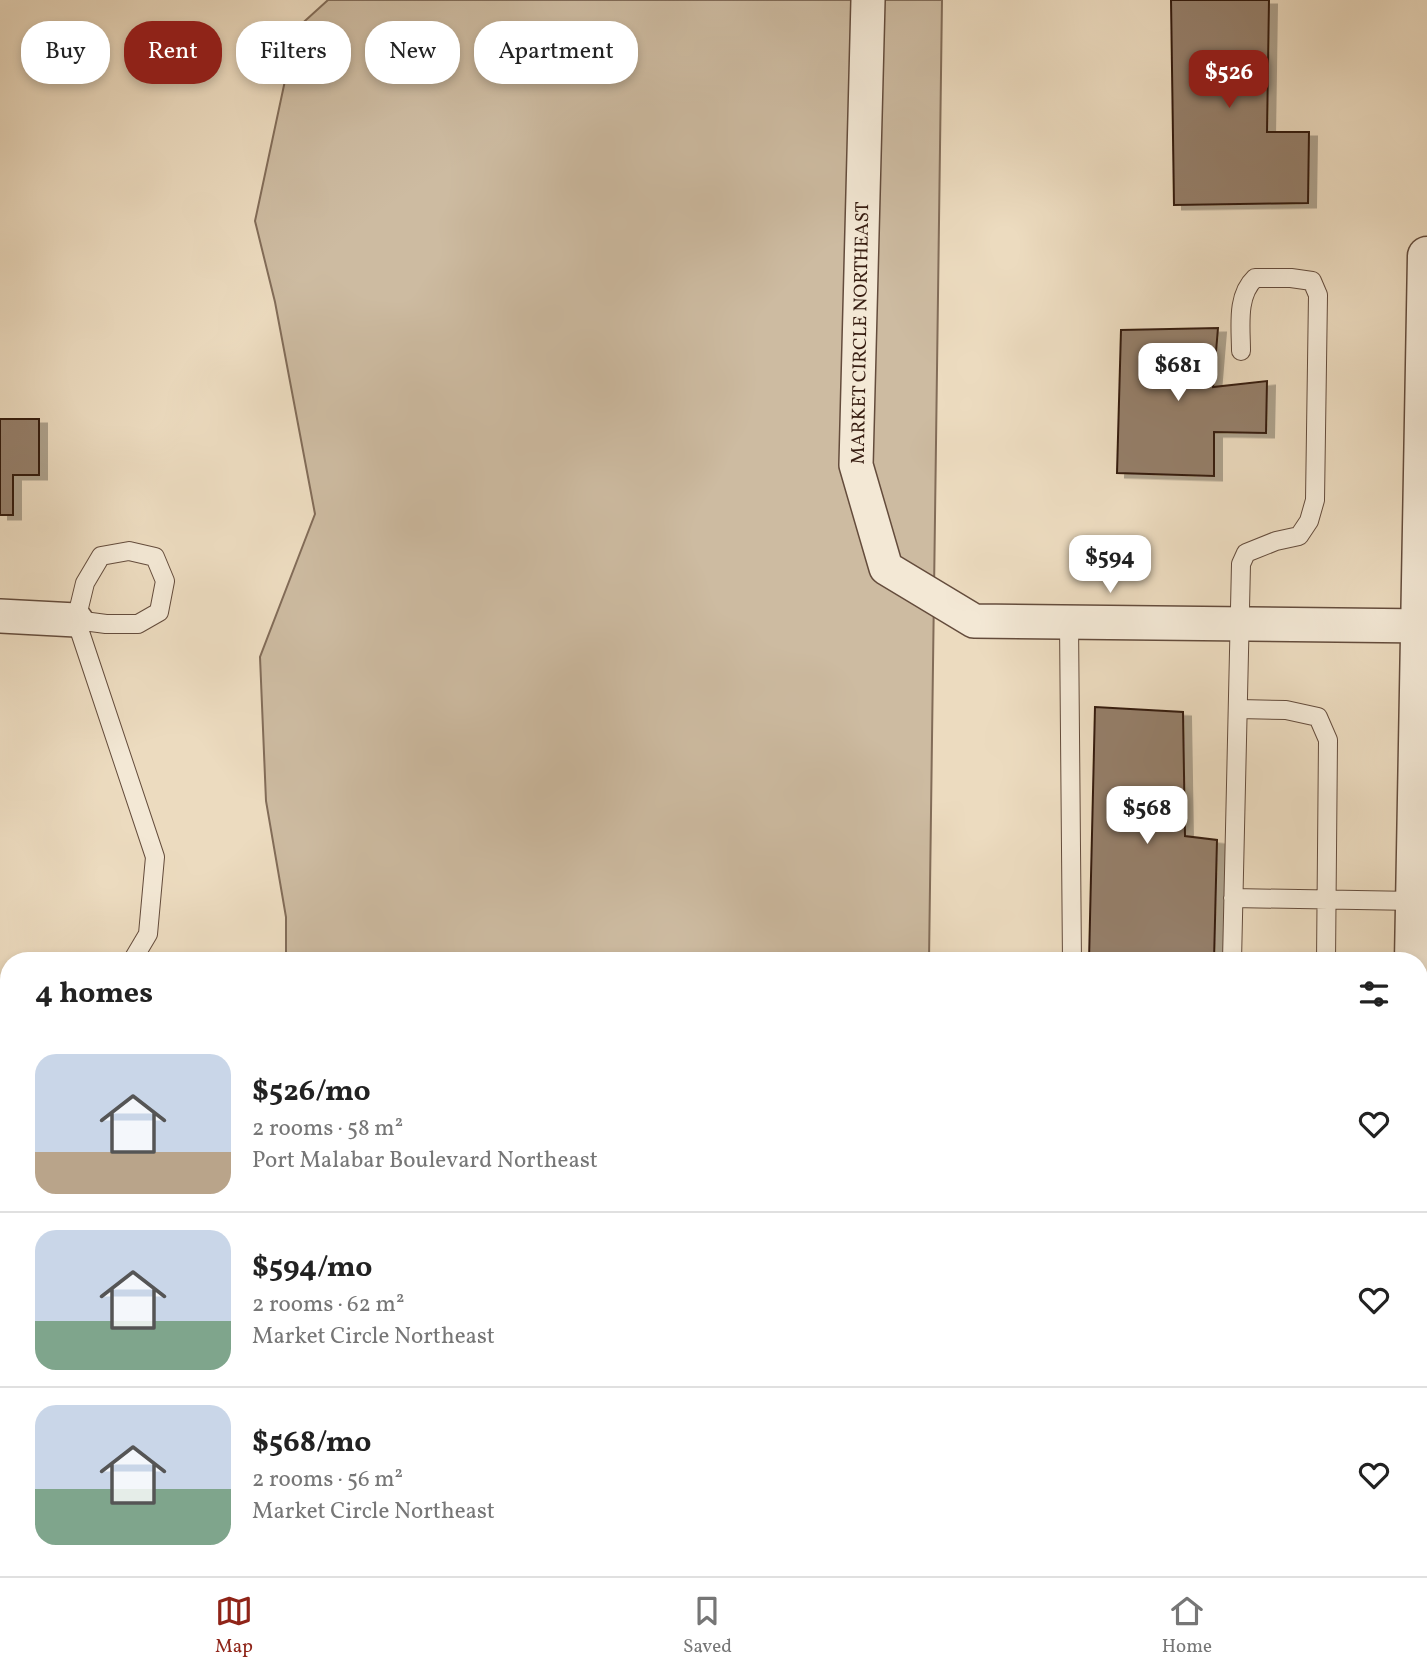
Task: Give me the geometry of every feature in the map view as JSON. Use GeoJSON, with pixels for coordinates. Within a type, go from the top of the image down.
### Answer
{"type":"FeatureCollection","features":[{"type":"Feature","properties":{"kind":"street","name":"MARKET CIRCLE NORTHEAST"},"geometry":{"type":"LineString","coordinates":[[868,0],[856,465],[886,568],[974,621],[1423,626]]}},
{"type":"Feature","properties":{"kind":"street"},"geometry":{"type":"LineString","coordinates":[[1414,952],[1423,626],[1427,256]]}},
{"type":"Feature","properties":{"kind":"street"},"geometry":{"type":"LineString","coordinates":[[0,616],[75,620]]}},
{"type":"Feature","properties":{"kind":"lane"},"geometry":{"type":"LineString","coordinates":[[1232,952],[1241,564],[1245,553],[1276,541],[1299,536],[1309,521],[1315,500],[1318,295],[1312,281],[1255,278],[1249,284],[1241,306],[1241,351]]}},
{"type":"Feature","properties":{"kind":"lane"},"geometry":{"type":"LineString","coordinates":[[75,620],[138,624],[159,612],[165,581],[155,557],[129,551],[101,556],[85,583],[75,620],[155,856],[148,934],[137,952]]}},
{"type":"Feature","properties":{"kind":"lane"},"geometry":{"type":"LineString","coordinates":[[1069,622],[1073,952]]}},
{"type":"Feature","properties":{"kind":"lane"},"geometry":{"type":"LineString","coordinates":[[1239,709],[1286,710],[1318,717],[1328,740],[1326,952]]}},
{"type":"Feature","properties":{"kind":"lane"},"geometry":{"type":"LineString","coordinates":[[1233,898],[1415,901]]}},
{"type":"Feature","properties":{"kind":"shaded area"},"geometry":{"type":"Polygon","coordinates":[[[328,0],[942,0],[929,952],[286,952],[286,917],[266,801],[260,657],[315,514],[275,302],[255,221],[284,84],[351,84],[351,21],[305,21],[328,0]]]}},
{"type":"Feature","properties":{"kind":"building"},"geometry":{"type":"Polygon","coordinates":[[[1171,0],[1269,0],[1267,132],[1309,132],[1308,203],[1174,205],[1171,0]]]}},
{"type":"Feature","properties":{"kind":"building"},"geometry":{"type":"Polygon","coordinates":[[[1218,328],[1213,387],[1267,381],[1266,433],[1214,432],[1214,476],[1117,473],[1121,330],[1218,328]]]}},
{"type":"Feature","properties":{"kind":"building"},"geometry":{"type":"Polygon","coordinates":[[[0,419],[39,419],[39,475],[13,475],[13,515],[0,515],[0,419]]]}},
{"type":"Feature","properties":{"kind":"building"},"geometry":{"type":"Polygon","coordinates":[[[1095,707],[1183,712],[1185,836],[1217,840],[1214,952],[1089,952],[1095,707]]]}}]}
